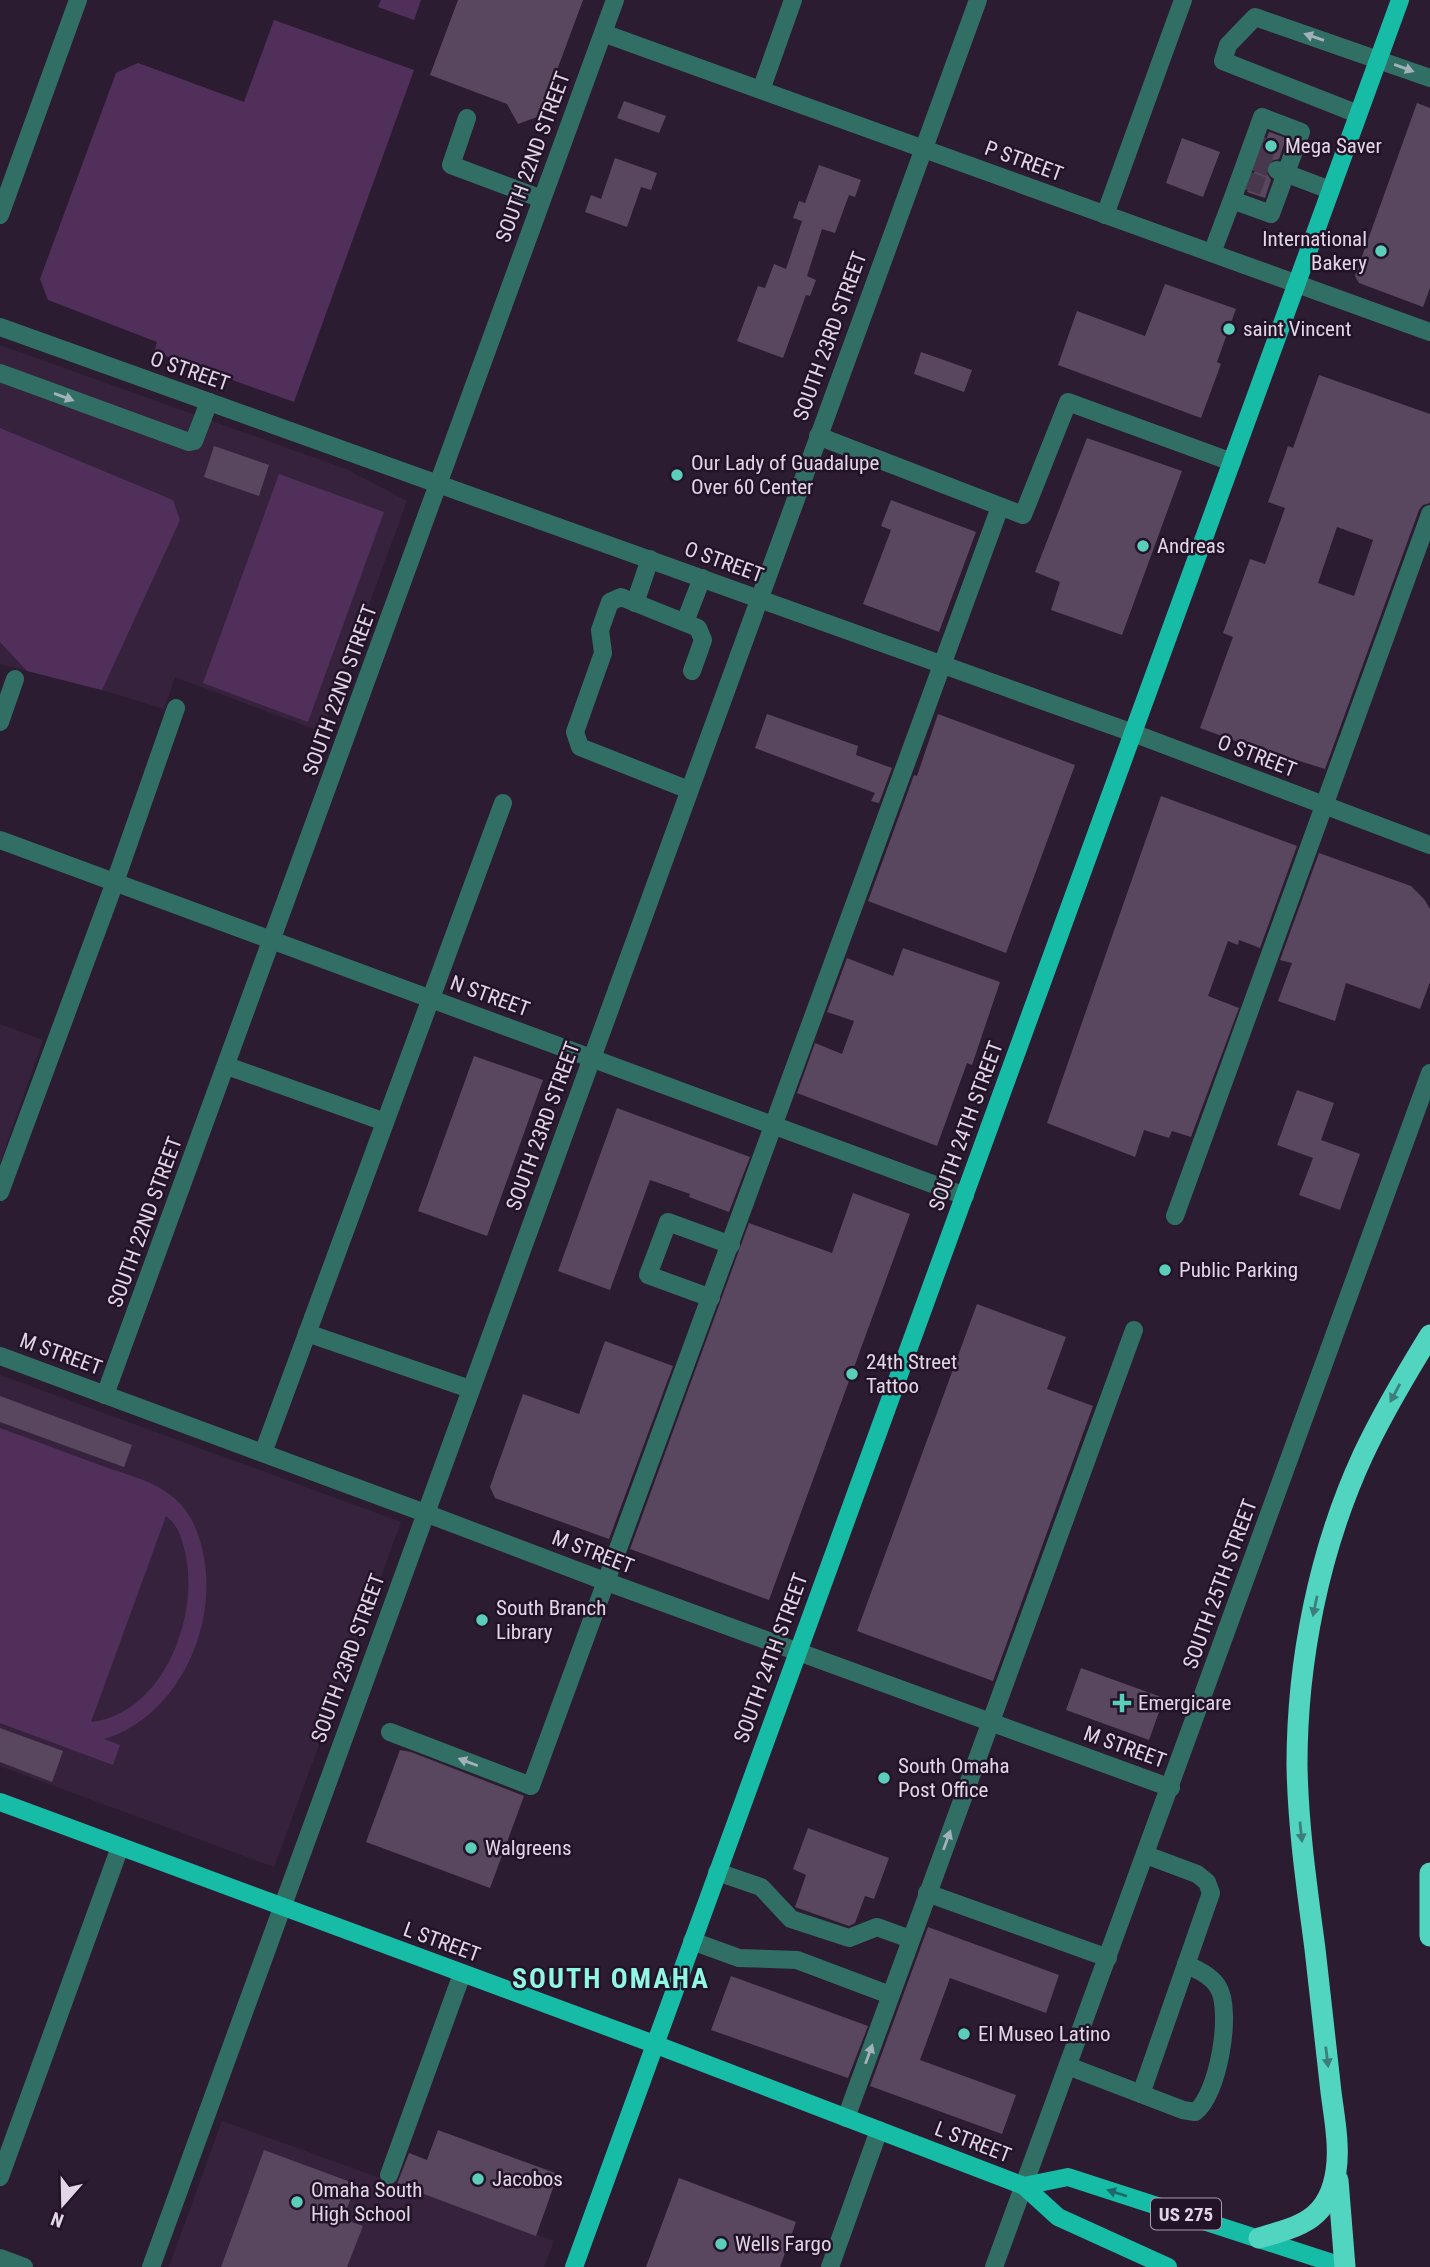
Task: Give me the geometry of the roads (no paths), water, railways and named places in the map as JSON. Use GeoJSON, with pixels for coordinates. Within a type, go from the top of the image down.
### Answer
{"type":"FeatureCollection","features":[{"type":"Feature","properties":{"kind":"highway"},"geometry":{"type":"LineString","coordinates":[[1345,2267],[1334,2116],[1299,1814],[1299,1716],[1307,1646],[1320,1580],[1339,1515],[1362,1456],[1399,1385],[1430,1335]]}},
{"type":"Feature","properties":{"kind":"highway"},"geometry":{"type":"LineString","coordinates":[[1430,1873],[1430,1936]]}},
{"type":"Feature","properties":{"kind":"highway"},"geometry":{"type":"LineString","coordinates":[[1259,2238],[1287,2230],[1312,2218],[1324,2208],[1337,2168]]}},
{"type":"Feature","properties":{"kind":"main road","name":"SOUTH 24TH STREET"},"geometry":{"type":"LineString","coordinates":[[574,2267],[1400,0]]}},
{"type":"Feature","properties":{"kind":"main road","name":"L STREET"},"geometry":{"type":"LineString","coordinates":[[0,1802],[654,2044],[1024,2186],[1058,2217],[1168,2267]]}},
{"type":"Feature","properties":{"kind":"main road","name":"L STREET"},"geometry":{"type":"LineString","coordinates":[[1024,2186],[1068,2177],[1345,2267]]}},
{"type":"Feature","properties":{"kind":"street"},"geometry":{"type":"LineString","coordinates":[[0,215],[78,0]]}},
{"type":"Feature","properties":{"kind":"street","name":"SOUTH 22ND STREET"},"geometry":{"type":"LineString","coordinates":[[105,1395],[615,0]]}},
{"type":"Feature","properties":{"kind":"street"},"geometry":{"type":"LineString","coordinates":[[761,90],[793,0]]}},
{"type":"Feature","properties":{"kind":"street","name":"SOUTH 23RD STREET"},"geometry":{"type":"LineString","coordinates":[[151,2267],[978,0]]}},
{"type":"Feature","properties":{"kind":"street"},"geometry":{"type":"LineString","coordinates":[[1105,215],[1183,0]]}},
{"type":"Feature","properties":{"kind":"street"},"geometry":{"type":"LineString","coordinates":[[1359,114],[1223,61],[1228,45],[1255,17],[1430,78]]}},
{"type":"Feature","properties":{"kind":"street","name":"P STREET"},"geometry":{"type":"LineString","coordinates":[[603,33],[1430,332]]}},
{"type":"Feature","properties":{"kind":"street"},"geometry":{"type":"LineString","coordinates":[[1212,253],[1232,200],[1253,152],[1262,117],[1301,132],[1274,189],[1271,214],[1232,200]]}},
{"type":"Feature","properties":{"kind":"street"},"geometry":{"type":"LineString","coordinates":[[467,118],[451,165],[542,199]]}},
{"type":"Feature","properties":{"kind":"street"},"geometry":{"type":"LineString","coordinates":[[1284,163],[1330,190]]}},
{"type":"Feature","properties":{"kind":"street","name":"O STREET"},"geometry":{"type":"LineString","coordinates":[[0,327],[1133,733],[1430,845]]}},
{"type":"Feature","properties":{"kind":"street"},"geometry":{"type":"LineString","coordinates":[[0,373],[189,442],[194,441],[209,402]]}},
{"type":"Feature","properties":{"kind":"street"},"geometry":{"type":"LineString","coordinates":[[818,436],[1023,516],[1068,402],[1231,462]]}},
{"type":"Feature","properties":{"kind":"street"},"geometry":{"type":"LineString","coordinates":[[390,1732],[531,1786],[1000,507]]}},
{"type":"Feature","properties":{"kind":"street"},"geometry":{"type":"LineString","coordinates":[[1175,1216],[1430,514]]}},
{"type":"Feature","properties":{"kind":"street"},"geometry":{"type":"LineString","coordinates":[[635,603],[650,559]]}},
{"type":"Feature","properties":{"kind":"street"},"geometry":{"type":"LineString","coordinates":[[685,622],[702,578]]}},
{"type":"Feature","properties":{"kind":"street"},"geometry":{"type":"LineString","coordinates":[[689,790],[580,747],[575,732],[603,653],[600,630],[610,602],[621,597],[698,628],[704,640],[692,671]]}},
{"type":"Feature","properties":{"kind":"street"},"geometry":{"type":"LineString","coordinates":[[0,722],[15,679]]}},
{"type":"Feature","properties":{"kind":"street"},"geometry":{"type":"LineString","coordinates":[[0,1192],[115,882],[176,708]]}},
{"type":"Feature","properties":{"kind":"street"},"geometry":{"type":"LineString","coordinates":[[263,1453],[503,803]]}},
{"type":"Feature","properties":{"kind":"street","name":"N STREET"},"geometry":{"type":"LineString","coordinates":[[0,840],[965,1196]]}},
{"type":"Feature","properties":{"kind":"street"},"geometry":{"type":"LineString","coordinates":[[227,1066],[385,1122]]}},
{"type":"Feature","properties":{"kind":"street","name":"SOUTH 25TH STREET"},"geometry":{"type":"LineString","coordinates":[[994,2267],[1430,1073]]}},
{"type":"Feature","properties":{"kind":"street"},"geometry":{"type":"LineString","coordinates":[[711,1298],[648,1275],[668,1222],[731,1244]]}},
{"type":"Feature","properties":{"kind":"street"},"geometry":{"type":"LineString","coordinates":[[846,2118],[1134,1330]]}},
{"type":"Feature","properties":{"kind":"street"},"geometry":{"type":"LineString","coordinates":[[307,1333],[470,1389]]}},
{"type":"Feature","properties":{"kind":"street","name":"M STREET"},"geometry":{"type":"LineString","coordinates":[[0,1356],[798,1653],[1171,1788]]}},
{"type":"Feature","properties":{"kind":"street"},"geometry":{"type":"LineString","coordinates":[[0,2177],[120,1847]]}},
{"type":"Feature","properties":{"kind":"street"},"geometry":{"type":"LineString","coordinates":[[1141,2094],[1211,1893],[1207,1882],[1197,1874],[1146,1855]]}},
{"type":"Feature","properties":{"kind":"street"},"geometry":{"type":"LineString","coordinates":[[717,1872],[761,1887],[791,1919],[802,1923],[849,1938],[877,1927],[911,1939]]}},
{"type":"Feature","properties":{"kind":"street"},"geometry":{"type":"LineString","coordinates":[[928,1892],[1108,1958]]}},
{"type":"Feature","properties":{"kind":"street"},"geometry":{"type":"LineString","coordinates":[[692,1941],[739,1958],[797,1960],[890,1995]]}},
{"type":"Feature","properties":{"kind":"street"},"geometry":{"type":"LineString","coordinates":[[1068,2066],[1183,2110],[1195,2112],[1203,2106],[1223,2046],[1223,1999],[1217,1986],[1207,1976],[1186,1964]]}},
{"type":"Feature","properties":{"kind":"street"},"geometry":{"type":"LineString","coordinates":[[389,2175],[462,1974]]}},
{"type":"Feature","properties":{"kind":"street"},"geometry":{"type":"LineString","coordinates":[[830,2267],[879,2130]]}},
{"type":"Feature","properties":{"kind":"street"},"geometry":{"type":"LineString","coordinates":[[0,2258],[24,2267]]}},
{"type":"Feature","properties":{"kind":"tunnel"},"geometry":{"type":"LineString","coordinates":[[1258,145],[1281,153]]}},
{"type":"Feature","properties":{"kind":"tunnel"},"geometry":{"type":"LineString","coordinates":[[1253,161],[1275,170]]}},
{"type":"Feature","properties":{"kind":"tunnel"},"geometry":{"type":"LineString","coordinates":[[1246,180],[1269,188]]}},
{"type":"Feature","properties":{"kind":"place","name":"Mega Saver"},"geometry":{"type":"Point","coordinates":[1271,146]}},
{"type":"Feature","properties":{"kind":"place","name":"International Bakery"},"geometry":{"type":"Point","coordinates":[1381,251]}},
{"type":"Feature","properties":{"kind":"place","name":"saint Vincent"},"geometry":{"type":"Point","coordinates":[1229,329]}},
{"type":"Feature","properties":{"kind":"place","name":"Our Lady of Guadalupe Over 60 Center"},"geometry":{"type":"Point","coordinates":[677,475]}},
{"type":"Feature","properties":{"kind":"place","name":"Andreas"},"geometry":{"type":"Point","coordinates":[1143,546]}},
{"type":"Feature","properties":{"kind":"place","name":"Public Parking"},"geometry":{"type":"Point","coordinates":[1165,1270]}},
{"type":"Feature","properties":{"kind":"place","name":"24th Street Tattoo"},"geometry":{"type":"Point","coordinates":[852,1374]}},
{"type":"Feature","properties":{"kind":"place","name":"South Branch Library"},"geometry":{"type":"Point","coordinates":[482,1620]}},
{"type":"Feature","properties":{"kind":"place","name":"Emergicare"},"geometry":{"type":"Point","coordinates":[1122,1703]}},
{"type":"Feature","properties":{"kind":"place","name":"South Omaha Post Office"},"geometry":{"type":"Point","coordinates":[884,1778]}},
{"type":"Feature","properties":{"kind":"place","name":"Walgreens"},"geometry":{"type":"Point","coordinates":[471,1848]}},
{"type":"Feature","properties":{"kind":"place","name":"El Museo Latino"},"geometry":{"type":"Point","coordinates":[964,2034]}},
{"type":"Feature","properties":{"kind":"place","name":"Jacobos"},"geometry":{"type":"Point","coordinates":[478,2179]}},
{"type":"Feature","properties":{"kind":"place","name":"Omaha South High School"},"geometry":{"type":"Point","coordinates":[297,2202]}},
{"type":"Feature","properties":{"kind":"place","name":"Wells Fargo"},"geometry":{"type":"Point","coordinates":[721,2244]}},
{"type":"Feature","properties":{"kind":"district","name":"SOUTH OMAHA"},"geometry":{"type":"Point","coordinates":[611,1978]}}]}
